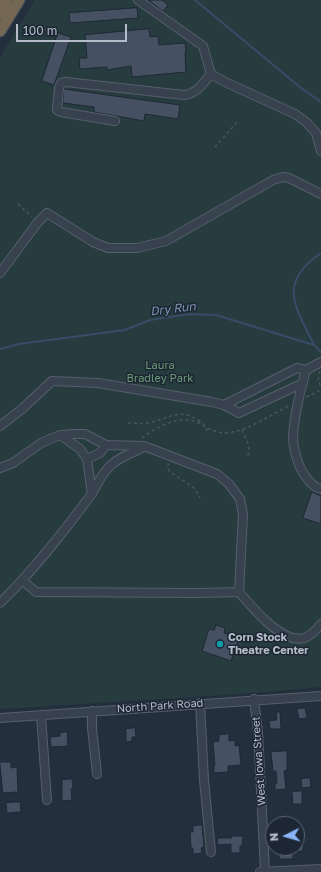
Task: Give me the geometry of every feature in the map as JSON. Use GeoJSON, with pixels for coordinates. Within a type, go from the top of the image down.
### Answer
{"type":"FeatureCollection","features":[{"type":"Feature","properties":{"kind":"highway"},"geometry":{"type":"LineString","coordinates":[[0,13],[6,0]]}},
{"type":"Feature","properties":{"kind":"highway"},"geometry":{"type":"LineString","coordinates":[[0,32],[19,0]]}},
{"type":"Feature","properties":{"kind":"street"},"geometry":{"type":"LineString","coordinates":[[138,0],[203,46],[211,74],[225,82],[295,114],[306,122],[316,133],[321,150]]}},
{"type":"Feature","properties":{"kind":"street"},"geometry":{"type":"LineString","coordinates":[[115,121],[61,112],[57,110],[59,88],[61,83],[66,82],[189,95],[197,91],[211,74]]}},
{"type":"Feature","properties":{"kind":"street"},"geometry":{"type":"LineString","coordinates":[[0,273],[38,222],[47,213],[93,242],[108,248],[126,249],[166,241],[273,180],[283,177],[289,178],[321,194]]}},
{"type":"Feature","properties":{"kind":"street"},"geometry":{"type":"LineString","coordinates":[[224,405],[297,368],[306,370],[320,365]]}},
{"type":"Feature","properties":{"kind":"street"},"geometry":{"type":"LineString","coordinates":[[306,370],[299,400],[293,438],[294,447],[303,474],[316,488],[321,489]]}},
{"type":"Feature","properties":{"kind":"street"},"geometry":{"type":"LineString","coordinates":[[0,426],[22,409],[52,381],[98,383],[212,402],[224,405],[239,413],[303,383]]}},
{"type":"Feature","properties":{"kind":"street"},"geometry":{"type":"LineString","coordinates":[[0,468],[13,463],[41,443],[60,435],[85,434],[106,445],[144,446],[216,474],[228,484],[240,498],[243,514],[239,592],[254,609],[280,632],[293,639],[307,637],[321,624]]}},
{"type":"Feature","properties":{"kind":"street"},"geometry":{"type":"LineString","coordinates":[[60,435],[80,449],[87,460],[92,494]]}},
{"type":"Feature","properties":{"kind":"street"},"geometry":{"type":"LineString","coordinates":[[87,460],[100,453],[106,445]]}},
{"type":"Feature","properties":{"kind":"street"},"geometry":{"type":"LineString","coordinates":[[0,603],[23,581],[92,494],[108,467],[126,455],[144,446]]}},
{"type":"Feature","properties":{"kind":"street"},"geometry":{"type":"LineString","coordinates":[[23,581],[36,592],[239,592]]}},
{"type":"Feature","properties":{"kind":"street","name":"North Park Road"},"geometry":{"type":"LineString","coordinates":[[0,718],[200,703],[321,696]]}},
{"type":"Feature","properties":{"kind":"street","name":"West Iowa Street"},"geometry":{"type":"LineString","coordinates":[[254,700],[258,732],[265,872]]}},
{"type":"Feature","properties":{"kind":"street"},"geometry":{"type":"LineString","coordinates":[[200,703],[204,780],[211,852]]}},
{"type":"Feature","properties":{"kind":"street"},"geometry":{"type":"LineString","coordinates":[[92,711],[92,728],[97,774]]}},
{"type":"Feature","properties":{"kind":"street"},"geometry":{"type":"LineString","coordinates":[[41,715],[47,800]]}},
{"type":"Feature","properties":{"kind":"street"},"geometry":{"type":"LineString","coordinates":[[260,872],[321,869]]}},
{"type":"Feature","properties":{"kind":"path"},"geometry":{"type":"LineString","coordinates":[[215,147],[238,121]]}},
{"type":"Feature","properties":{"kind":"path"},"geometry":{"type":"LineString","coordinates":[[18,204],[38,222]]}},
{"type":"Feature","properties":{"kind":"path"},"geometry":{"type":"LineString","coordinates":[[320,365],[318,381],[321,386]]}},
{"type":"Feature","properties":{"kind":"path"},"geometry":{"type":"LineString","coordinates":[[142,438],[167,423],[183,420],[200,424],[216,432],[225,433],[242,430],[321,390]]}},
{"type":"Feature","properties":{"kind":"path"},"geometry":{"type":"LineString","coordinates":[[128,422],[147,423],[180,414],[193,416],[204,424],[207,428],[208,436]]}},
{"type":"Feature","properties":{"kind":"path"},"geometry":{"type":"LineString","coordinates":[[242,430],[247,440],[248,455],[246,458]]}},
{"type":"Feature","properties":{"kind":"path"},"geometry":{"type":"LineString","coordinates":[[167,455],[169,470],[194,488],[200,498]]}},
{"type":"Feature","properties":{"kind":"green space","name":"Laura Bradley Park"},"geometry":{"type":"Polygon","coordinates":[[[35,0],[321,0],[321,687],[256,693],[0,709],[0,57],[35,0]]]}},
{"type":"Feature","properties":{"kind":"building"},"geometry":{"type":"Polygon","coordinates":[[[149,0],[162,0],[168,5],[163,11],[149,0]]]}},
{"type":"Feature","properties":{"kind":"building"},"geometry":{"type":"Polygon","coordinates":[[[137,8],[138,18],[70,23],[69,13],[137,8]]]}},
{"type":"Feature","properties":{"kind":"building"},"geometry":{"type":"Polygon","coordinates":[[[149,29],[150,37],[158,36],[159,45],[185,43],[186,72],[132,77],[131,66],[107,70],[107,67],[80,69],[79,58],[87,58],[85,35],[149,29]]]}},
{"type":"Feature","properties":{"kind":"building"},"geometry":{"type":"Polygon","coordinates":[[[58,33],[71,37],[54,85],[42,81],[58,33]]]}},
{"type":"Feature","properties":{"kind":"building"},"geometry":{"type":"Polygon","coordinates":[[[64,89],[180,105],[178,119],[145,114],[144,121],[94,112],[94,107],[63,103],[64,89]]]}},
{"type":"Feature","properties":{"kind":"building"},"geometry":{"type":"Polygon","coordinates":[[[312,492],[321,496],[321,524],[303,518],[312,492]]]}},
{"type":"Feature","properties":{"kind":"building","name":"Corn Stock Theatre Center"},"geometry":{"type":"Polygon","coordinates":[[[216,625],[225,628],[224,633],[239,638],[231,661],[202,651],[209,629],[214,630],[216,625]]]}},
{"type":"Feature","properties":{"kind":"building"},"geometry":{"type":"Polygon","coordinates":[[[305,708],[307,718],[299,719],[297,709],[305,708]]]}},
{"type":"Feature","properties":{"kind":"building"},"geometry":{"type":"Polygon","coordinates":[[[277,712],[280,712],[281,729],[270,729],[269,721],[276,720],[277,712]]]}},
{"type":"Feature","properties":{"kind":"building"},"geometry":{"type":"Polygon","coordinates":[[[135,728],[136,737],[132,737],[132,741],[126,742],[126,729],[135,728]]]}},
{"type":"Feature","properties":{"kind":"building"},"geometry":{"type":"Polygon","coordinates":[[[67,732],[68,746],[51,747],[50,737],[60,736],[60,733],[67,732]]]}},
{"type":"Feature","properties":{"kind":"building"},"geometry":{"type":"Polygon","coordinates":[[[229,734],[229,741],[235,740],[235,746],[239,745],[241,765],[228,766],[228,772],[214,773],[215,765],[213,742],[219,741],[219,735],[229,734]]]}},
{"type":"Feature","properties":{"kind":"building"},"geometry":{"type":"Polygon","coordinates":[[[287,751],[287,770],[284,771],[286,789],[275,790],[275,783],[277,783],[276,771],[273,771],[271,752],[287,751]]]}},
{"type":"Feature","properties":{"kind":"building"},"geometry":{"type":"Polygon","coordinates":[[[0,762],[11,762],[11,768],[17,767],[18,792],[3,793],[0,762]]]}},
{"type":"Feature","properties":{"kind":"building"},"geometry":{"type":"Polygon","coordinates":[[[310,778],[311,787],[302,788],[301,779],[310,778]]]}},
{"type":"Feature","properties":{"kind":"building"},"geometry":{"type":"Polygon","coordinates":[[[72,779],[72,800],[62,801],[62,780],[72,779]]]}},
{"type":"Feature","properties":{"kind":"building"},"geometry":{"type":"Polygon","coordinates":[[[302,791],[302,804],[293,804],[292,792],[302,791]]]}},
{"type":"Feature","properties":{"kind":"building"},"geometry":{"type":"Polygon","coordinates":[[[20,802],[21,812],[7,813],[6,803],[20,802]]]}},
{"type":"Feature","properties":{"kind":"building"},"geometry":{"type":"Polygon","coordinates":[[[202,825],[204,847],[201,848],[202,853],[193,854],[190,832],[193,832],[193,826],[202,825]]]}},
{"type":"Feature","properties":{"kind":"building"},"geometry":{"type":"Polygon","coordinates":[[[231,836],[243,836],[242,846],[240,846],[240,853],[231,853],[231,844],[218,845],[217,838],[231,838],[231,836]]]}},
{"type":"Feature","properties":{"kind":"building"},"geometry":{"type":"Polygon","coordinates":[[[279,856],[293,856],[293,859],[279,859],[279,856]]]}},
{"type":"Feature","properties":{"kind":"waterway"},"geometry":{"type":"LineString","coordinates":[[195,0],[301,88],[321,102]]}},
{"type":"Feature","properties":{"kind":"waterway"},"geometry":{"type":"LineString","coordinates":[[314,345],[296,307],[294,285],[307,264],[321,253]]}},
{"type":"Feature","properties":{"kind":"waterway","name":"Dry Run"},"geometry":{"type":"LineString","coordinates":[[0,349],[19,344],[125,330],[150,320],[190,314],[216,315],[314,345],[321,352]]}},
{"type":"Feature","properties":{"kind":"place","name":"Corn Stock Theatre Center"},"geometry":{"type":"Point","coordinates":[220,644]}}]}
